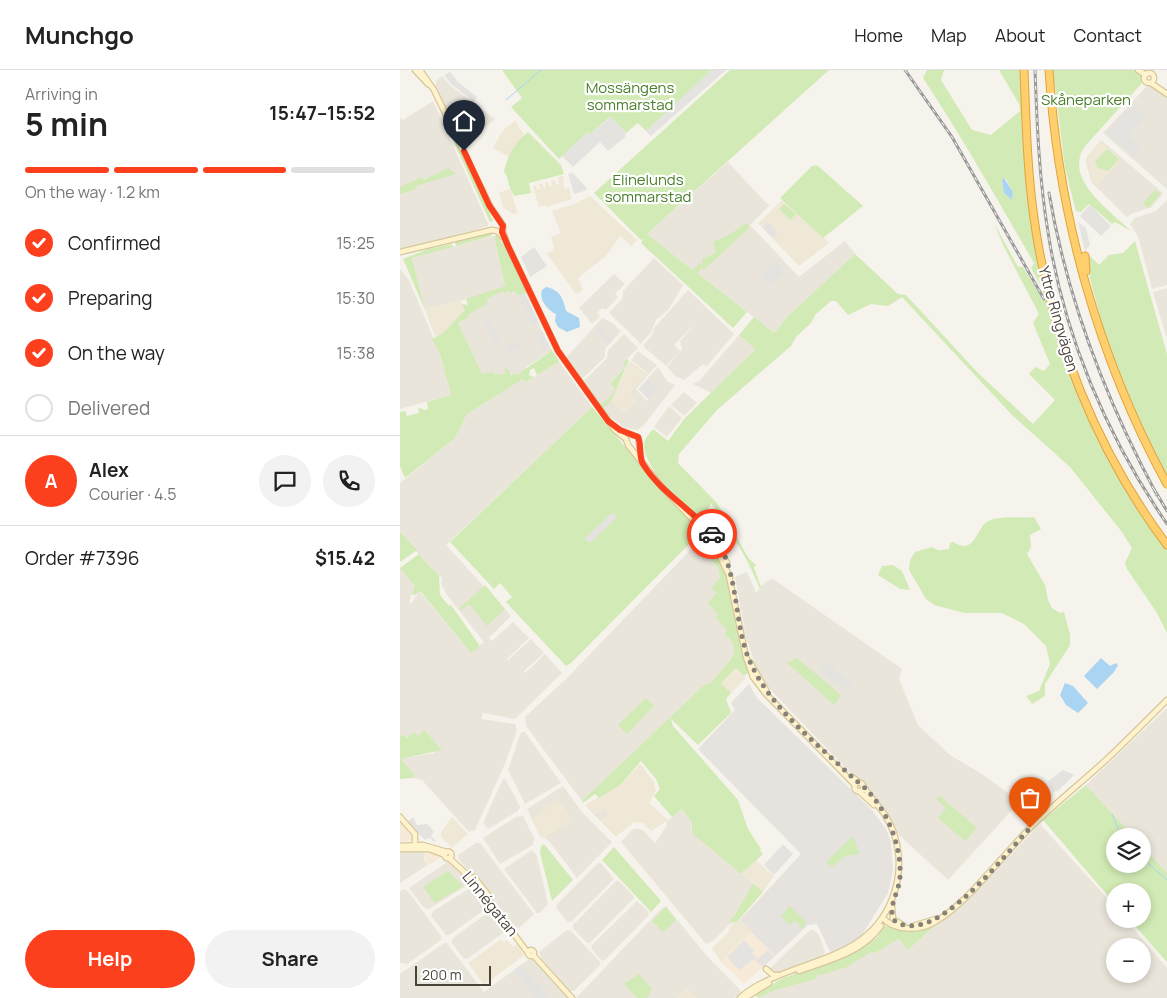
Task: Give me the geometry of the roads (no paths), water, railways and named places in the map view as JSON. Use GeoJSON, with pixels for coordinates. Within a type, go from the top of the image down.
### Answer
{"type":"FeatureCollection","features":[{"type":"Feature","properties":{"kind":"highway","name":"Yttre Ringvägen"},"geometry":{"type":"LineString","coordinates":[[1024,70],[1027,144],[1034,217],[1044,275],[1059,329],[1079,387],[1106,446],[1140,505],[1167,545]]}},
{"type":"Feature","properties":{"kind":"highway"},"geometry":{"type":"LineString","coordinates":[[1049,70],[1062,179],[1088,291],[1117,376],[1144,440],[1167,484]]}},
{"type":"Feature","properties":{"kind":"highway"},"geometry":{"type":"LineString","coordinates":[[1062,179],[1074,211]]}},
{"type":"Feature","properties":{"kind":"highway"},"geometry":{"type":"LineString","coordinates":[[1085,256],[1088,291]]}},
{"type":"Feature","properties":{"kind":"main road"},"geometry":{"type":"LineString","coordinates":[[415,70],[438,100]]}},
{"type":"Feature","properties":{"kind":"main road"},"geometry":{"type":"LineString","coordinates":[[420,70],[430,83],[558,351],[608,421],[627,441],[643,463],[676,502],[696,516],[714,536],[724,555],[744,644],[757,675],[774,701],[884,813],[894,835],[900,865],[899,886],[892,907],[875,935]]}},
{"type":"Feature","properties":{"kind":"main road"},"geometry":{"type":"LineString","coordinates":[[1138,70],[1146,75],[1152,74],[1167,92]]}},
{"type":"Feature","properties":{"kind":"main road"},"geometry":{"type":"LineString","coordinates":[[1146,75],[1146,81],[1167,92]]}},
{"type":"Feature","properties":{"kind":"main road"},"geometry":{"type":"LineString","coordinates":[[1151,83],[1154,78]]}},
{"type":"Feature","properties":{"kind":"main road"},"geometry":{"type":"LineString","coordinates":[[400,252],[498,227]]}},
{"type":"Feature","properties":{"kind":"main road"},"geometry":{"type":"LineString","coordinates":[[608,421],[631,436],[638,437],[643,463]]}},
{"type":"Feature","properties":{"kind":"main road"},"geometry":{"type":"LineString","coordinates":[[627,441],[631,436]]}},
{"type":"Feature","properties":{"kind":"main road"},"geometry":{"type":"LineString","coordinates":[[632,448],[639,445]]}},
{"type":"Feature","properties":{"kind":"main road"},"geometry":{"type":"LineString","coordinates":[[745,998],[777,979],[855,949],[884,926],[921,928],[932,924],[984,878],[1030,828],[1073,789],[1108,762],[1167,702]]}},
{"type":"Feature","properties":{"kind":"main road"},"geometry":{"type":"LineString","coordinates":[[400,817],[414,833],[415,846]]}},
{"type":"Feature","properties":{"kind":"main road","name":"Linnégatan"},"geometry":{"type":"LineString","coordinates":[[400,847],[437,847],[479,882],[529,951],[530,956],[533,955],[572,998]]}},
{"type":"Feature","properties":{"kind":"main road"},"geometry":{"type":"LineString","coordinates":[[740,998],[763,983],[780,975],[857,945],[885,919],[896,890],[900,865]]}},
{"type":"Feature","properties":{"kind":"main road"},"geometry":{"type":"LineString","coordinates":[[892,907],[893,919],[906,926]]}},
{"type":"Feature","properties":{"kind":"main road"},"geometry":{"type":"LineString","coordinates":[[885,919],[906,926],[922,924],[946,913]]}},
{"type":"Feature","properties":{"kind":"main road"},"geometry":{"type":"LineString","coordinates":[[885,919],[896,926]]}},
{"type":"Feature","properties":{"kind":"main road"},"geometry":{"type":"LineString","coordinates":[[766,969],[773,975],[780,975]]}},
{"type":"Feature","properties":{"kind":"water"},"geometry":{"type":"Polygon","coordinates":[[[1004,178],[1013,192],[1012,200],[1004,193],[1002,180],[1004,178]]]}},
{"type":"Feature","properties":{"kind":"water"},"geometry":{"type":"Polygon","coordinates":[[[546,287],[558,292],[564,302],[566,311],[579,318],[580,327],[567,332],[558,327],[555,321],[556,314],[543,301],[541,294],[542,290],[546,287]]]}},
{"type":"Feature","properties":{"kind":"water"},"geometry":{"type":"Polygon","coordinates":[[[1101,658],[1110,666],[1116,663],[1118,665],[1114,672],[1097,689],[1084,676],[1101,658]]]}},
{"type":"Feature","properties":{"kind":"water"},"geometry":{"type":"Polygon","coordinates":[[[1065,683],[1073,686],[1088,703],[1078,713],[1066,705],[1060,695],[1065,683]]]}},
{"type":"Feature","properties":{"kind":"waterway"},"geometry":{"type":"LineString","coordinates":[[506,100],[541,70]]}},
{"type":"Feature","properties":{"kind":"waterway"},"geometry":{"type":"LineString","coordinates":[[1112,814],[1118,828]]}},
{"type":"Feature","properties":{"kind":"waterway"},"geometry":{"type":"LineString","coordinates":[[1151,866],[1167,880]]}},
{"type":"Feature","properties":{"kind":"railway"},"geometry":{"type":"LineString","coordinates":[[905,70],[952,137],[1044,299]]}},
{"type":"Feature","properties":{"kind":"railway"},"geometry":{"type":"LineString","coordinates":[[1035,70],[1042,192],[1055,271],[1065,309],[1077,347],[1107,421],[1145,491],[1167,524]]}},
{"type":"Feature","properties":{"kind":"railway"},"geometry":{"type":"LineString","coordinates":[[1049,193],[1066,272],[1091,348],[1121,423],[1157,495]]}},
{"type":"Feature","properties":{"kind":"railway"},"geometry":{"type":"LineString","coordinates":[[1154,489],[1167,511]]}},
{"type":"Feature","properties":{"kind":"park label","name":"Mossängens sommarstad"},"geometry":{"type":"Point","coordinates":[630,96]}},
{"type":"Feature","properties":{"kind":"park label","name":"Skåneparken"},"geometry":{"type":"Point","coordinates":[1086,100]}},
{"type":"Feature","properties":{"kind":"park label","name":"Elinelunds sommarstad"},"geometry":{"type":"Point","coordinates":[648,188]}}]}
